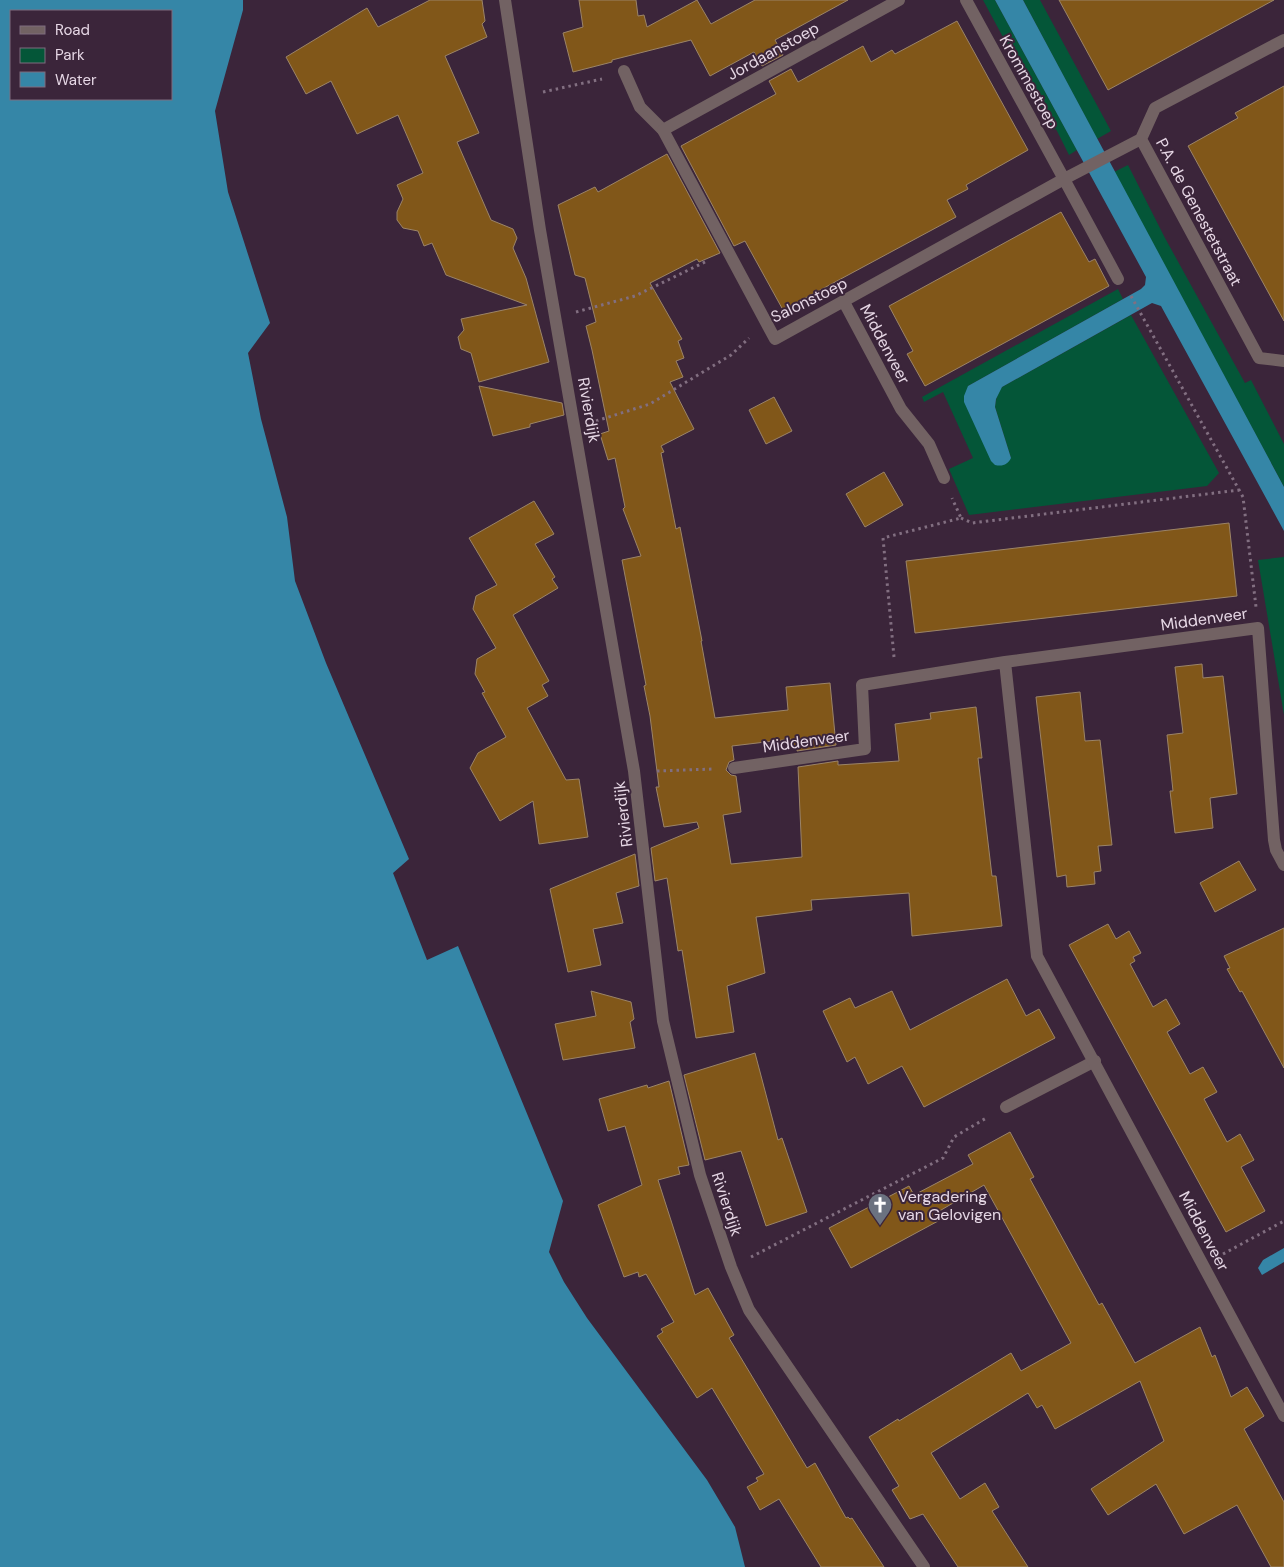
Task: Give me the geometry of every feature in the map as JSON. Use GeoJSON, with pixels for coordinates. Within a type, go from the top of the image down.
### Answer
{"type":"FeatureCollection","features":[{"type":"Feature","properties":{"kind":"street","name":"Rivierdijk"},"geometry":{"type":"LineString","coordinates":[[505,0],[540,230],[634,771],[663,1021],[700,1175],[730,1267],[749,1310],[924,1567]]}},
{"type":"Feature","properties":{"kind":"street","name":"Jordaanstoep"},"geometry":{"type":"LineString","coordinates":[[663,130],[899,0]]}},
{"type":"Feature","properties":{"kind":"street","name":"Krommestoep"},"geometry":{"type":"LineString","coordinates":[[966,0],[1064,179]]}},
{"type":"Feature","properties":{"kind":"street","name":"P.A. de Genestetstraat"},"geometry":{"type":"LineString","coordinates":[[1284,40],[1156,108],[1141,140],[1259,358],[1284,361]]}},
{"type":"Feature","properties":{"kind":"street","name":"Salonstoep"},"geometry":{"type":"LineString","coordinates":[[624,71],[640,107],[663,130],[775,339],[1064,179],[1141,140]]}},
{"type":"Feature","properties":{"kind":"street"},"geometry":{"type":"LineString","coordinates":[[1064,179],[1118,279]]}},
{"type":"Feature","properties":{"kind":"street","name":"Middenveer"},"geometry":{"type":"LineString","coordinates":[[844,302],[901,409],[929,444],[944,478]]}},
{"type":"Feature","properties":{"kind":"street","name":"Middenveer"},"geometry":{"type":"LineString","coordinates":[[734,768],[865,749],[862,686],[1005,662],[1258,628],[1274,840],[1276,850],[1284,865]]}},
{"type":"Feature","properties":{"kind":"street","name":"Middenveer"},"geometry":{"type":"LineString","coordinates":[[1005,662],[1037,956],[1284,1416]]}},
{"type":"Feature","properties":{"kind":"street"},"geometry":{"type":"LineString","coordinates":[[1006,1107],[1094,1061]]}},
{"type":"Feature","properties":{"kind":"path"},"geometry":{"type":"LineString","coordinates":[[550,91],[584,82]]}},
{"type":"Feature","properties":{"kind":"path"},"geometry":{"type":"LineString","coordinates":[[556,317],[635,296],[728,251]]}},
{"type":"Feature","properties":{"kind":"path"},"geometry":{"type":"LineString","coordinates":[[1130,294],[1243,497],[1258,628]]}},
{"type":"Feature","properties":{"kind":"path"},"geometry":{"type":"LineString","coordinates":[[575,427],[650,404],[731,355],[766,322]]}},
{"type":"Feature","properties":{"kind":"path"},"geometry":{"type":"LineString","coordinates":[[944,478],[961,518]]}},
{"type":"Feature","properties":{"kind":"path"},"geometry":{"type":"LineString","coordinates":[[896,680],[883,538],[961,518],[972,523],[1240,490]]}},
{"type":"Feature","properties":{"kind":"path"},"geometry":{"type":"LineString","coordinates":[[634,771],[734,768]]}},
{"type":"Feature","properties":{"kind":"path"},"geometry":{"type":"LineString","coordinates":[[730,1267],[942,1158],[954,1137],[1006,1107]]}},
{"type":"Feature","properties":{"kind":"path"},"geometry":{"type":"LineString","coordinates":[[1204,1265],[1284,1221]]}},
{"type":"Feature","properties":{"kind":"green space"},"geometry":{"type":"Polygon","coordinates":[[[983,0],[995,0],[1077,150],[1069,155],[1056,129],[1053,130],[983,0]]]}},
{"type":"Feature","properties":{"kind":"green space"},"geometry":{"type":"Polygon","coordinates":[[[1023,0],[1040,0],[1111,131],[1097,139],[1023,0]]]}},
{"type":"Feature","properties":{"kind":"green space"},"geometry":{"type":"Polygon","coordinates":[[[1128,165],[1165,238],[1245,383],[1251,380],[1284,444],[1284,487],[1114,172],[1128,165]]]}},
{"type":"Feature","properties":{"kind":"green space"},"geometry":{"type":"Polygon","coordinates":[[[1118,289],[1123,299],[968,386],[1011,458],[995,407],[997,396],[1002,387],[1131,315],[1219,473],[1207,486],[969,515],[949,469],[973,458],[943,392],[924,402],[922,397],[1118,289]]]}},
{"type":"Feature","properties":{"kind":"green space"},"geometry":{"type":"Polygon","coordinates":[[[1284,557],[1284,715],[1258,560],[1284,557]]]}},
{"type":"Feature","properties":{"kind":"water"},"geometry":{"type":"Polygon","coordinates":[[[0,0],[243,0],[243,10],[215,111],[228,192],[270,323],[248,353],[261,419],[287,517],[295,581],[326,663],[409,859],[393,873],[427,960],[458,946],[563,1201],[549,1252],[564,1282],[587,1318],[707,1480],[735,1527],[745,1567],[0,1567],[0,0]]]}},
{"type":"Feature","properties":{"kind":"water"},"geometry":{"type":"Polygon","coordinates":[[[995,0],[1023,0],[1284,487],[1284,531],[1161,306],[1152,303],[1002,387],[996,399],[995,407],[1011,458],[1007,463],[998,466],[991,461],[964,402],[968,386],[1141,289],[1145,285],[1146,277],[995,0]]]}},
{"type":"Feature","properties":{"kind":"water"},"geometry":{"type":"Polygon","coordinates":[[[1284,1248],[1284,1262],[1262,1275],[1258,1268],[1263,1260],[1284,1248]]]}},
{"type":"Feature","properties":{"kind":"building"},"geometry":{"type":"Polygon","coordinates":[[[430,0],[482,0],[485,21],[482,24],[487,37],[445,56],[479,133],[457,142],[491,220],[513,229],[517,238],[513,248],[526,278],[549,362],[479,382],[471,353],[461,349],[458,337],[464,330],[461,319],[527,305],[446,275],[432,243],[424,246],[418,231],[403,228],[397,220],[397,212],[403,199],[397,185],[423,173],[398,115],[357,134],[331,81],[306,94],[286,57],[367,8],[378,27],[430,0]]]}},
{"type":"Feature","properties":{"kind":"building"},"geometry":{"type":"Polygon","coordinates":[[[579,0],[636,0],[638,16],[644,15],[647,27],[697,0],[711,24],[755,0],[848,0],[775,40],[783,55],[762,66],[754,52],[710,76],[691,40],[573,72],[563,33],[583,27],[579,0]]]}},
{"type":"Feature","properties":{"kind":"building"},"geometry":{"type":"Polygon","coordinates":[[[1059,0],[1274,0],[1108,90],[1059,0]]]}},
{"type":"Feature","properties":{"kind":"building"},"geometry":{"type":"Polygon","coordinates":[[[957,21],[1028,150],[966,185],[968,189],[947,200],[956,217],[783,310],[745,241],[734,246],[681,146],[776,94],[769,81],[791,69],[798,82],[863,46],[871,62],[892,50],[895,54],[957,21]]]}},
{"type":"Feature","properties":{"kind":"building"},"geometry":{"type":"Polygon","coordinates":[[[1284,86],[1284,321],[1188,146],[1238,118],[1235,113],[1284,86]]]}},
{"type":"Feature","properties":{"kind":"building"},"geometry":{"type":"Polygon","coordinates":[[[667,154],[720,253],[699,262],[697,259],[650,283],[682,339],[678,341],[684,358],[676,361],[683,377],[670,382],[694,429],[661,446],[664,452],[661,453],[676,529],[680,527],[715,718],[788,710],[786,687],[830,683],[836,745],[797,751],[797,746],[792,747],[791,739],[732,746],[734,760],[729,762],[726,770],[731,775],[736,776],[741,812],[723,815],[731,864],[802,857],[798,767],[838,761],[838,765],[899,761],[895,724],[931,719],[930,713],[976,707],[982,758],[978,758],[992,876],[996,876],[1002,926],[912,936],[909,893],[811,900],[812,910],[756,917],[765,973],[727,986],[734,1032],[696,1038],[682,950],[678,951],[667,878],[655,881],[651,848],[699,828],[697,822],[664,827],[656,787],[659,787],[650,716],[644,686],[646,685],[622,560],[641,556],[623,509],[625,507],[615,458],[608,460],[600,434],[609,431],[586,326],[596,322],[585,278],[575,275],[558,205],[595,187],[598,192],[667,154]]]}},
{"type":"Feature","properties":{"kind":"building"},"geometry":{"type":"Polygon","coordinates":[[[1061,212],[1089,262],[1095,259],[1109,286],[925,386],[907,354],[913,351],[889,306],[1061,212]]]}},
{"type":"Feature","properties":{"kind":"building"},"geometry":{"type":"Polygon","coordinates":[[[479,386],[562,403],[564,415],[530,424],[530,427],[493,436],[479,386]]]}},
{"type":"Feature","properties":{"kind":"building"},"geometry":{"type":"Polygon","coordinates":[[[774,397],[792,431],[766,444],[749,410],[774,397]]]}},
{"type":"Feature","properties":{"kind":"building"},"geometry":{"type":"Polygon","coordinates":[[[884,472],[903,505],[865,527],[846,494],[884,472]]]}},
{"type":"Feature","properties":{"kind":"building"},"geometry":{"type":"Polygon","coordinates":[[[534,501],[554,534],[535,544],[555,577],[552,579],[558,588],[513,615],[549,681],[542,685],[548,696],[527,708],[566,780],[579,779],[588,837],[539,844],[533,801],[500,821],[470,768],[478,753],[506,737],[482,693],[485,692],[475,674],[477,659],[496,648],[473,609],[476,596],[497,585],[469,538],[534,501]]]}},
{"type":"Feature","properties":{"kind":"building"},"geometry":{"type":"Polygon","coordinates":[[[1229,523],[1237,596],[915,633],[906,561],[1229,523]]]}},
{"type":"Feature","properties":{"kind":"building"},"geometry":{"type":"Polygon","coordinates":[[[1202,664],[1203,678],[1223,676],[1237,794],[1210,798],[1213,828],[1175,833],[1170,791],[1173,791],[1167,735],[1183,733],[1175,667],[1202,664]]]}},
{"type":"Feature","properties":{"kind":"building"},"geometry":{"type":"Polygon","coordinates":[[[1080,692],[1085,741],[1100,740],[1112,845],[1098,846],[1101,871],[1094,872],[1095,884],[1067,887],[1066,875],[1057,877],[1036,697],[1080,692]]]}},
{"type":"Feature","properties":{"kind":"building"},"geometry":{"type":"Polygon","coordinates":[[[635,854],[639,886],[616,893],[623,923],[593,929],[601,965],[568,972],[550,889],[635,854]]]}},
{"type":"Feature","properties":{"kind":"building"},"geometry":{"type":"Polygon","coordinates":[[[1239,861],[1256,890],[1215,912],[1200,883],[1239,861]]]}},
{"type":"Feature","properties":{"kind":"building"},"geometry":{"type":"Polygon","coordinates":[[[1108,924],[1116,939],[1129,931],[1141,953],[1133,957],[1135,961],[1130,964],[1153,1007],[1166,999],[1180,1024],[1167,1032],[1190,1074],[1203,1067],[1217,1092],[1204,1099],[1227,1142],[1240,1134],[1254,1160],[1241,1167],[1265,1211],[1226,1232],[1069,945],[1108,924]]]}},
{"type":"Feature","properties":{"kind":"building"},"geometry":{"type":"Polygon","coordinates":[[[1284,928],[1284,1068],[1242,991],[1240,992],[1227,969],[1230,968],[1224,956],[1284,928]]]}},
{"type":"Feature","properties":{"kind":"building"},"geometry":{"type":"Polygon","coordinates":[[[1007,979],[1026,1016],[1039,1009],[1055,1038],[924,1107],[902,1066],[868,1084],[855,1057],[847,1062],[823,1011],[850,998],[855,1008],[892,991],[910,1030],[1007,979]]]}},
{"type":"Feature","properties":{"kind":"building"},"geometry":{"type":"Polygon","coordinates":[[[591,991],[631,1002],[634,1019],[630,1022],[635,1048],[563,1060],[555,1024],[596,1016],[591,991]]]}},
{"type":"Feature","properties":{"kind":"building"},"geometry":{"type":"Polygon","coordinates":[[[755,1053],[778,1140],[782,1138],[807,1212],[766,1226],[741,1151],[705,1160],[684,1075],[755,1053]]]}},
{"type":"Feature","properties":{"kind":"building"},"geometry":{"type":"Polygon","coordinates":[[[669,1081],[689,1165],[678,1167],[680,1174],[658,1180],[695,1295],[708,1288],[734,1335],[729,1338],[807,1468],[815,1463],[846,1518],[852,1518],[884,1567],[821,1567],[779,1499],[760,1510],[747,1487],[758,1481],[756,1478],[764,1474],[712,1388],[697,1398],[657,1336],[663,1332],[661,1329],[674,1322],[646,1274],[639,1277],[638,1272],[624,1277],[598,1205],[642,1185],[625,1126],[608,1131],[599,1099],[647,1085],[648,1088],[669,1081]]]}},
{"type":"Feature","properties":{"kind":"building"},"geometry":{"type":"Polygon","coordinates":[[[1010,1132],[1034,1177],[1030,1179],[1099,1305],[1102,1303],[1135,1363],[1200,1327],[1212,1357],[1215,1355],[1231,1397],[1247,1387],[1264,1416],[1244,1429],[1284,1502],[1284,1567],[1271,1567],[1237,1505],[1184,1534],[1156,1484],[1108,1515],[1091,1489],[1164,1441],[1140,1381],[1055,1429],[1042,1405],[1037,1408],[1028,1393],[931,1453],[960,1499],[985,1483],[999,1507],[992,1511],[1028,1567],[958,1567],[923,1514],[910,1519],[892,1490],[899,1486],[869,1437],[898,1419],[899,1421],[1011,1353],[1021,1371],[1071,1343],[984,1185],[936,1213],[940,1220],[851,1268],[829,1228],[909,1186],[914,1195],[973,1164],[968,1155],[1010,1132]]]}},
{"type":"Feature","properties":{"kind":"place","name":"Vergadering van Gelovigen"},"geometry":{"type":"Point","coordinates":[880,1226]}}]}
